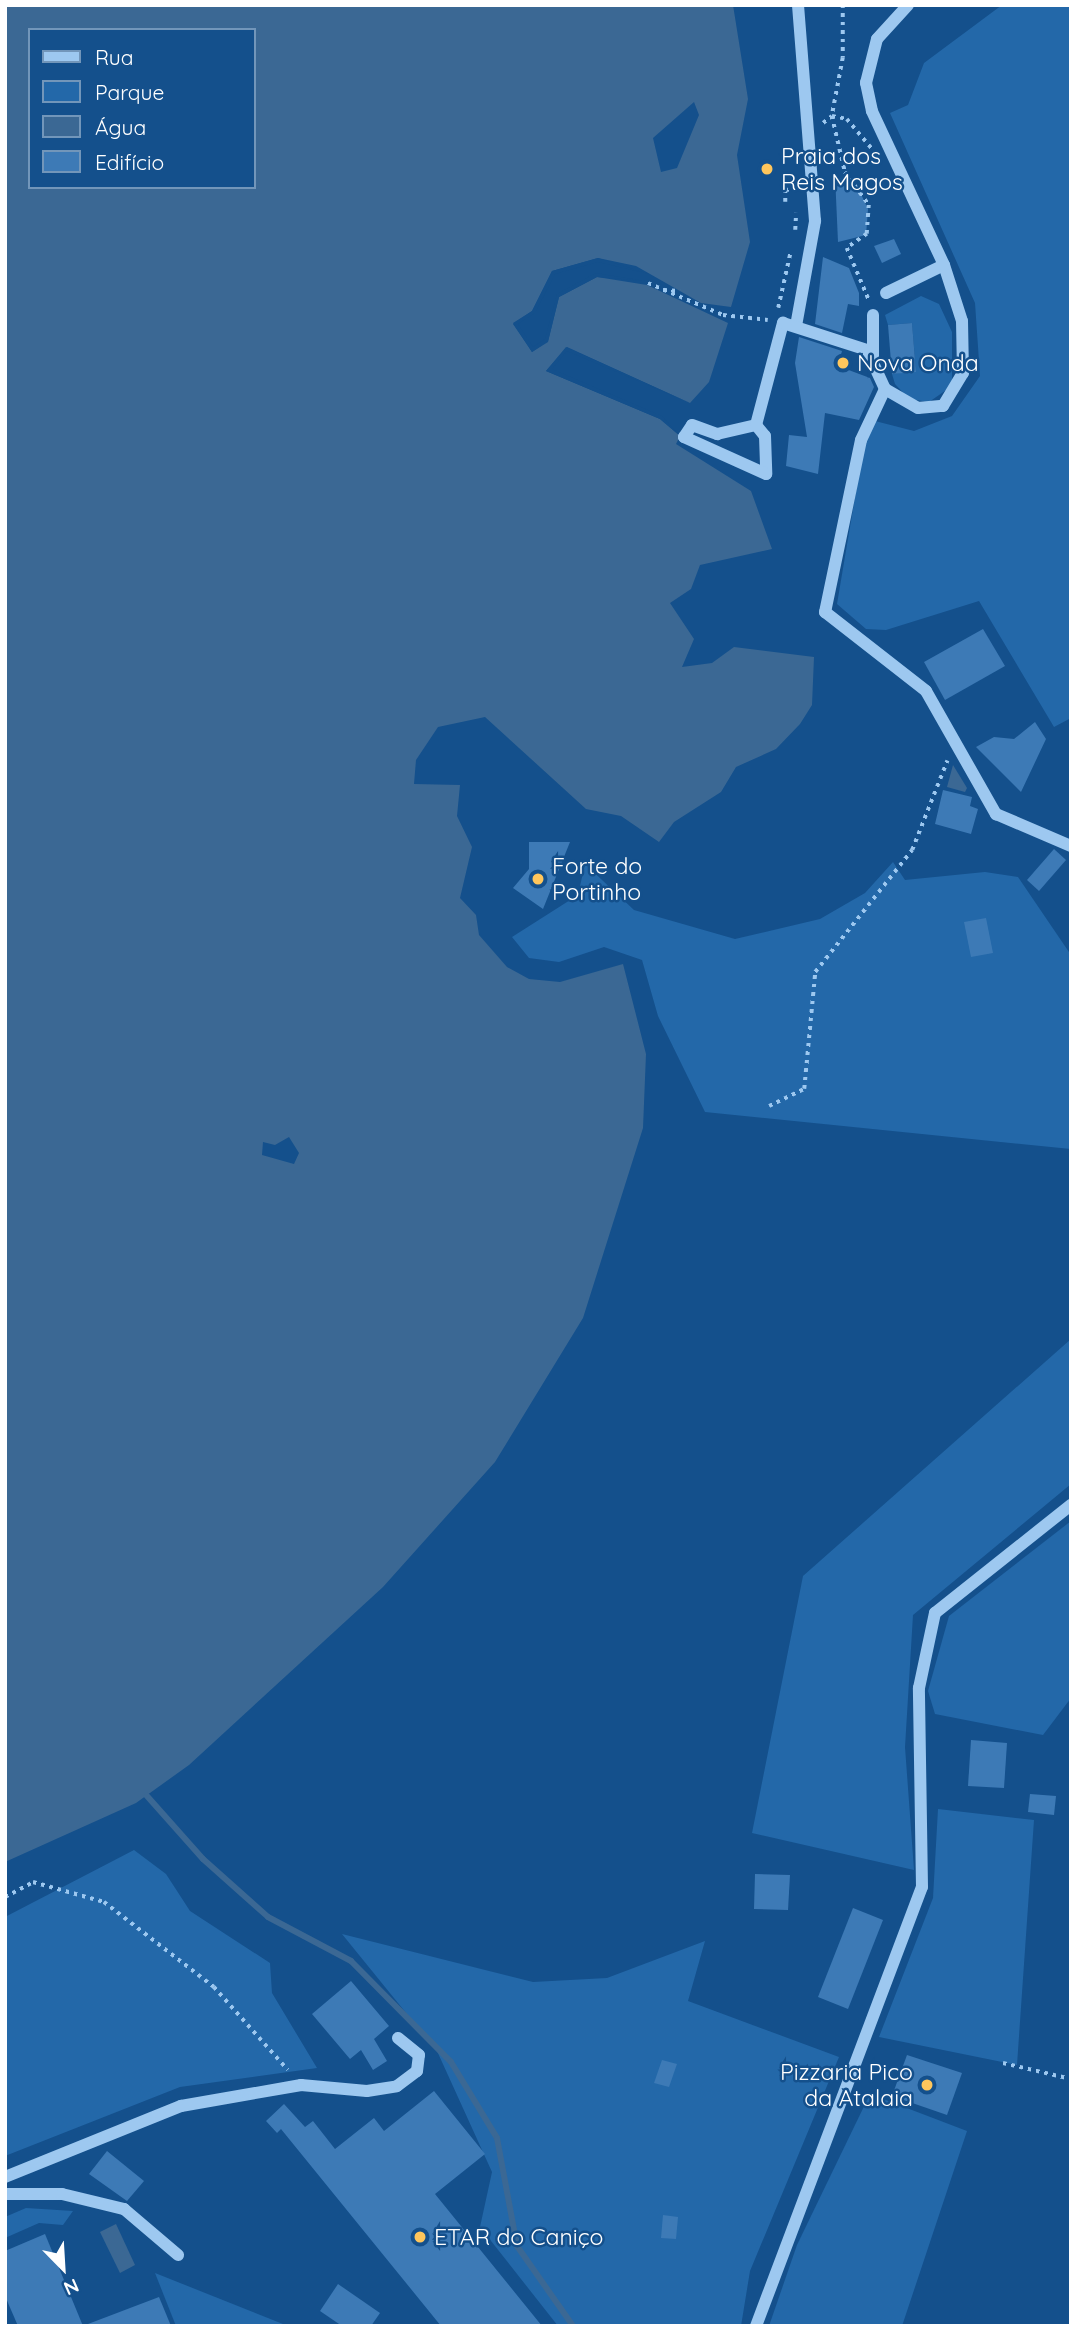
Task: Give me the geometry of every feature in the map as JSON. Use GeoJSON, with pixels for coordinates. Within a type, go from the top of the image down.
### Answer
{"type":"FeatureCollection","features":[{"type":"Feature","properties":{"kind":"street"},"geometry":{"type":"LineString","coordinates":[[756,425],[790,325],[815,221],[798,5]]}},
{"type":"Feature","properties":{"kind":"street"},"geometry":{"type":"LineString","coordinates":[[873,315],[873,356],[884,389],[918,408],[943,406],[957,390],[965,340],[944,265],[872,111],[866,83],[877,38],[908,5]]}},
{"type":"Feature","properties":{"kind":"street"},"geometry":{"type":"LineString","coordinates":[[886,293],[944,265]]}},
{"type":"Feature","properties":{"kind":"street"},"geometry":{"type":"LineString","coordinates":[[790,325],[873,356]]}},
{"type":"Feature","properties":{"kind":"street"},"geometry":{"type":"LineString","coordinates":[[884,389],[861,440],[825,612],[926,691],[996,814],[1071,846]]}},
{"type":"Feature","properties":{"kind":"street"},"geometry":{"type":"LineString","coordinates":[[692,425],[717,435],[756,425],[765,436],[766,474],[684,437],[692,425]]}},
{"type":"Feature","properties":{"kind":"street"},"geometry":{"type":"LineString","coordinates":[[756,2326],[922,1887],[919,1688],[935,1613],[1071,1504]]}},
{"type":"Feature","properties":{"kind":"street"},"geometry":{"type":"LineString","coordinates":[[5,2177],[181,2106],[301,2085],[367,2091],[397,2086],[417,2071],[419,2055],[398,2038]]}},
{"type":"Feature","properties":{"kind":"street"},"geometry":{"type":"LineString","coordinates":[[5,2193],[62,2194],[124,2209],[178,2255]]}},
{"type":"Feature","properties":{"kind":"path"},"geometry":{"type":"LineString","coordinates":[[843,5],[844,58],[832,116],[845,172],[869,205],[867,234],[847,248],[873,315]]}},
{"type":"Feature","properties":{"kind":"path"},"geometry":{"type":"LineString","coordinates":[[825,135],[823,124],[832,116]]}},
{"type":"Feature","properties":{"kind":"path"},"geometry":{"type":"LineString","coordinates":[[832,116],[847,120],[863,144],[878,151]]}},
{"type":"Feature","properties":{"kind":"path"},"geometry":{"type":"LineString","coordinates":[[785,202],[785,190],[798,188]]}},
{"type":"Feature","properties":{"kind":"path"},"geometry":{"type":"LineString","coordinates":[[648,283],[723,315],[790,325]]}},
{"type":"Feature","properties":{"kind":"path"},"geometry":{"type":"LineString","coordinates":[[663,289],[680,291]]}},
{"type":"Feature","properties":{"kind":"path"},"geometry":{"type":"LineString","coordinates":[[769,1106],[804,1089],[815,972],[912,850],[954,743]]}},
{"type":"Feature","properties":{"kind":"path"},"geometry":{"type":"LineString","coordinates":[[5,1897],[33,1882],[104,1902],[214,1987],[301,2085]]}},
{"type":"Feature","properties":{"kind":"path"},"geometry":{"type":"LineString","coordinates":[[1003,2063],[1071,2078]]}},
{"type":"Feature","properties":{"kind":"green space"},"geometry":{"type":"Polygon","coordinates":[[[1002,5],[1071,5],[1071,718],[1054,727],[979,601],[886,630],[866,629],[837,604],[864,444],[875,421],[914,431],[952,416],[980,376],[975,303],[890,113],[908,105],[924,63],[1002,5]]]}},
{"type":"Feature","properties":{"kind":"green space"},"geometry":{"type":"Polygon","coordinates":[[[921,296],[939,304],[952,332],[952,386],[929,402],[909,399],[895,384],[892,374],[916,371],[912,323],[888,325],[885,315],[921,296]]]}},
{"type":"Feature","properties":{"kind":"green space"},"geometry":{"type":"Polygon","coordinates":[[[893,862],[905,880],[985,872],[1018,877],[1071,955],[1071,1149],[705,1112],[658,1016],[642,960],[604,947],[559,962],[529,958],[512,937],[578,895],[585,864],[634,910],[735,939],[820,919],[865,893],[893,862]]]}},
{"type":"Feature","properties":{"kind":"green space"},"geometry":{"type":"Polygon","coordinates":[[[1071,1339],[1071,1484],[913,1615],[905,1747],[914,1870],[752,1833],[803,1576],[1071,1339]]]}},
{"type":"Feature","properties":{"kind":"green space"},"geometry":{"type":"Polygon","coordinates":[[[1071,1521],[1071,1698],[1043,1735],[935,1714],[928,1691],[949,1616],[1071,1521]]]}},
{"type":"Feature","properties":{"kind":"green space"},"geometry":{"type":"Polygon","coordinates":[[[938,1809],[1034,1820],[1017,2065],[879,2037],[933,1898],[938,1809]]]}},
{"type":"Feature","properties":{"kind":"green space"},"geometry":{"type":"Polygon","coordinates":[[[134,1850],[166,1874],[190,1911],[270,1963],[272,1993],[317,2068],[180,2087],[5,2156],[5,1917],[134,1850]]]}},
{"type":"Feature","properties":{"kind":"green space"},"geometry":{"type":"Polygon","coordinates":[[[342,1934],[533,1982],[607,1978],[705,1941],[688,2001],[839,2057],[750,2271],[741,2326],[558,2326],[480,2227],[492,2172],[437,2051],[342,1934]]]}},
{"type":"Feature","properties":{"kind":"green space"},"geometry":{"type":"Polygon","coordinates":[[[870,2094],[967,2131],[902,2326],[769,2326],[797,2245],[870,2094]]]}},
{"type":"Feature","properties":{"kind":"green space"},"geometry":{"type":"Polygon","coordinates":[[[26,2208],[73,2211],[63,2225],[39,2223],[5,2238],[5,2217],[26,2208]]]}},
{"type":"Feature","properties":{"kind":"green space"},"geometry":{"type":"Polygon","coordinates":[[[155,2273],[288,2326],[176,2326],[155,2273]]]}},
{"type":"Feature","properties":{"kind":"water"},"geometry":{"type":"Polygon","coordinates":[[[5,5],[733,5],[748,99],[737,155],[750,242],[731,307],[701,303],[636,266],[598,258],[552,271],[532,311],[513,324],[532,352],[548,341],[559,297],[597,277],[647,285],[728,323],[709,382],[690,403],[567,347],[546,371],[660,419],[680,436],[676,444],[751,491],[772,549],[700,565],[691,589],[670,603],[694,639],[682,667],[712,663],[734,647],[814,657],[812,705],[800,724],[776,749],[736,767],[721,792],[674,822],[659,842],[621,816],[586,809],[485,717],[438,727],[416,760],[414,784],[460,785],[457,816],[472,847],[460,898],[476,915],[479,935],[507,967],[529,979],[560,982],[623,964],[646,1054],[643,1128],[583,1318],[495,1462],[383,1587],[189,1765],[136,1803],[5,1862],[5,5]],[[694,102],[653,138],[661,172],[677,168],[699,115],[694,102]],[[289,1137],[275,1145],[263,1142],[262,1155],[294,1164],[299,1153],[289,1137]]]}},
{"type":"Feature","properties":{"kind":"water"},"geometry":{"type":"Polygon","coordinates":[[[953,765],[967,788],[965,792],[947,787],[953,765]]]}},
{"type":"Feature","properties":{"kind":"water"},"geometry":{"type":"Polygon","coordinates":[[[116,2224],[135,2265],[120,2273],[100,2232],[116,2224]]]}},
{"type":"Feature","properties":{"kind":"pier"},"geometry":{"type":"Polygon","coordinates":[[[598,258],[649,274],[598,262],[555,274],[535,313],[518,324],[533,347],[545,339],[557,294],[596,273],[645,281],[597,277],[559,297],[548,342],[532,352],[513,323],[532,311],[552,271],[598,258]]]}},
{"type":"Feature","properties":{"kind":"pier"},"geometry":{"type":"Polygon","coordinates":[[[566,347],[690,403],[567,351],[552,369],[662,416],[680,436],[660,419],[546,371],[566,347]]]}},
{"type":"Feature","properties":{"kind":"building"},"geometry":{"type":"Polygon","coordinates":[[[835,175],[859,190],[868,209],[866,235],[838,242],[835,175]]]}},
{"type":"Feature","properties":{"kind":"building"},"geometry":{"type":"Polygon","coordinates":[[[894,239],[901,254],[882,263],[874,246],[894,239]]]}},
{"type":"Feature","properties":{"kind":"building"},"geometry":{"type":"Polygon","coordinates":[[[823,257],[849,268],[859,293],[859,306],[848,304],[842,333],[815,324],[823,257]]]}},
{"type":"Feature","properties":{"kind":"building"},"geometry":{"type":"Polygon","coordinates":[[[912,323],[916,372],[892,374],[888,325],[912,323]]]}},
{"type":"Feature","properties":{"kind":"building"},"geometry":{"type":"Polygon","coordinates":[[[799,337],[842,351],[838,366],[870,378],[874,387],[859,420],[825,413],[818,474],[786,466],[789,435],[807,437],[795,363],[799,337]]]}},
{"type":"Feature","properties":{"kind":"building"},"geometry":{"type":"Polygon","coordinates":[[[983,629],[1005,666],[945,700],[924,662],[983,629]]]}},
{"type":"Feature","properties":{"kind":"building"},"geometry":{"type":"Polygon","coordinates":[[[1035,722],[1046,739],[1021,792],[976,747],[994,737],[1014,739],[1035,722]]]}},
{"type":"Feature","properties":{"kind":"building"},"geometry":{"type":"Polygon","coordinates":[[[943,790],[972,797],[970,806],[978,809],[971,834],[935,824],[943,790]]]}},
{"type":"Feature","properties":{"kind":"building","name":"Forte do Portinho"},"geometry":{"type":"Polygon","coordinates":[[[529,842],[570,842],[543,909],[513,888],[529,869],[529,842]]]}},
{"type":"Feature","properties":{"kind":"building"},"geometry":{"type":"Polygon","coordinates":[[[1054,849],[1066,860],[1039,891],[1027,880],[1054,849]]]}},
{"type":"Feature","properties":{"kind":"building"},"geometry":{"type":"Polygon","coordinates":[[[986,918],[993,953],[971,957],[964,922],[986,918]]]}},
{"type":"Feature","properties":{"kind":"building"},"geometry":{"type":"Polygon","coordinates":[[[971,1740],[1007,1743],[1004,1788],[968,1786],[971,1740]]]}},
{"type":"Feature","properties":{"kind":"building"},"geometry":{"type":"Polygon","coordinates":[[[1030,1794],[1056,1796],[1054,1815],[1028,1812],[1030,1794]]]}},
{"type":"Feature","properties":{"kind":"building"},"geometry":{"type":"Polygon","coordinates":[[[755,1874],[790,1875],[788,1910],[754,1909],[755,1874]]]}},
{"type":"Feature","properties":{"kind":"building"},"geometry":{"type":"Polygon","coordinates":[[[853,1908],[883,1920],[848,2009],[818,1997],[853,1908]]]}},
{"type":"Feature","properties":{"kind":"building"},"geometry":{"type":"Polygon","coordinates":[[[351,1981],[389,2026],[374,2039],[387,2061],[373,2070],[361,2050],[350,2059],[312,2014],[351,1981]]]}},
{"type":"Feature","properties":{"kind":"building","name":"Pizzaria Pico da Atalaia"},"geometry":{"type":"Polygon","coordinates":[[[907,2055],[962,2073],[947,2115],[892,2096],[907,2055]]]}},
{"type":"Feature","properties":{"kind":"building"},"geometry":{"type":"Polygon","coordinates":[[[662,2060],[677,2064],[669,2087],[654,2083],[662,2060]]]}},
{"type":"Feature","properties":{"kind":"building","name":"ETAR do Caniço"},"geometry":{"type":"Polygon","coordinates":[[[434,2091],[485,2154],[435,2194],[542,2326],[441,2326],[281,2129],[277,2133],[266,2121],[284,2104],[305,2127],[313,2121],[335,2149],[374,2118],[384,2131],[434,2091]]]}},
{"type":"Feature","properties":{"kind":"building"},"geometry":{"type":"Polygon","coordinates":[[[107,2151],[144,2181],[127,2201],[89,2174],[107,2151]]]}},
{"type":"Feature","properties":{"kind":"building"},"geometry":{"type":"Polygon","coordinates":[[[663,2215],[678,2217],[676,2239],[661,2238],[663,2215]]]}},
{"type":"Feature","properties":{"kind":"building"},"geometry":{"type":"Polygon","coordinates":[[[45,2234],[83,2326],[18,2326],[5,2296],[5,2251],[45,2234]]]}},
{"type":"Feature","properties":{"kind":"building"},"geometry":{"type":"Polygon","coordinates":[[[338,2284],[380,2313],[371,2326],[342,2326],[320,2311],[338,2284]]]}},
{"type":"Feature","properties":{"kind":"building"},"geometry":{"type":"Polygon","coordinates":[[[159,2297],[171,2326],[88,2326],[88,2324],[159,2297]]]}},
{"type":"Feature","properties":{"kind":"waterway"},"geometry":{"type":"LineString","coordinates":[[147,1796],[203,1859],[268,1917],[351,1961],[451,2062],[497,2138],[517,2246],[573,2326]]}},
{"type":"Feature","properties":{"kind":"place","name":"Praia dos Reis Magos"},"geometry":{"type":"Point","coordinates":[767,169]}},
{"type":"Feature","properties":{"kind":"place","name":"Nova Onda"},"geometry":{"type":"Point","coordinates":[843,363]}},
{"type":"Feature","properties":{"kind":"place","name":"Forte do Portinho"},"geometry":{"type":"Point","coordinates":[538,879]}},
{"type":"Feature","properties":{"kind":"place","name":"Pizzaria Pico da Atalaia"},"geometry":{"type":"Point","coordinates":[927,2085]}},
{"type":"Feature","properties":{"kind":"place","name":"ETAR do Caniço"},"geometry":{"type":"Point","coordinates":[420,2237]}}]}
